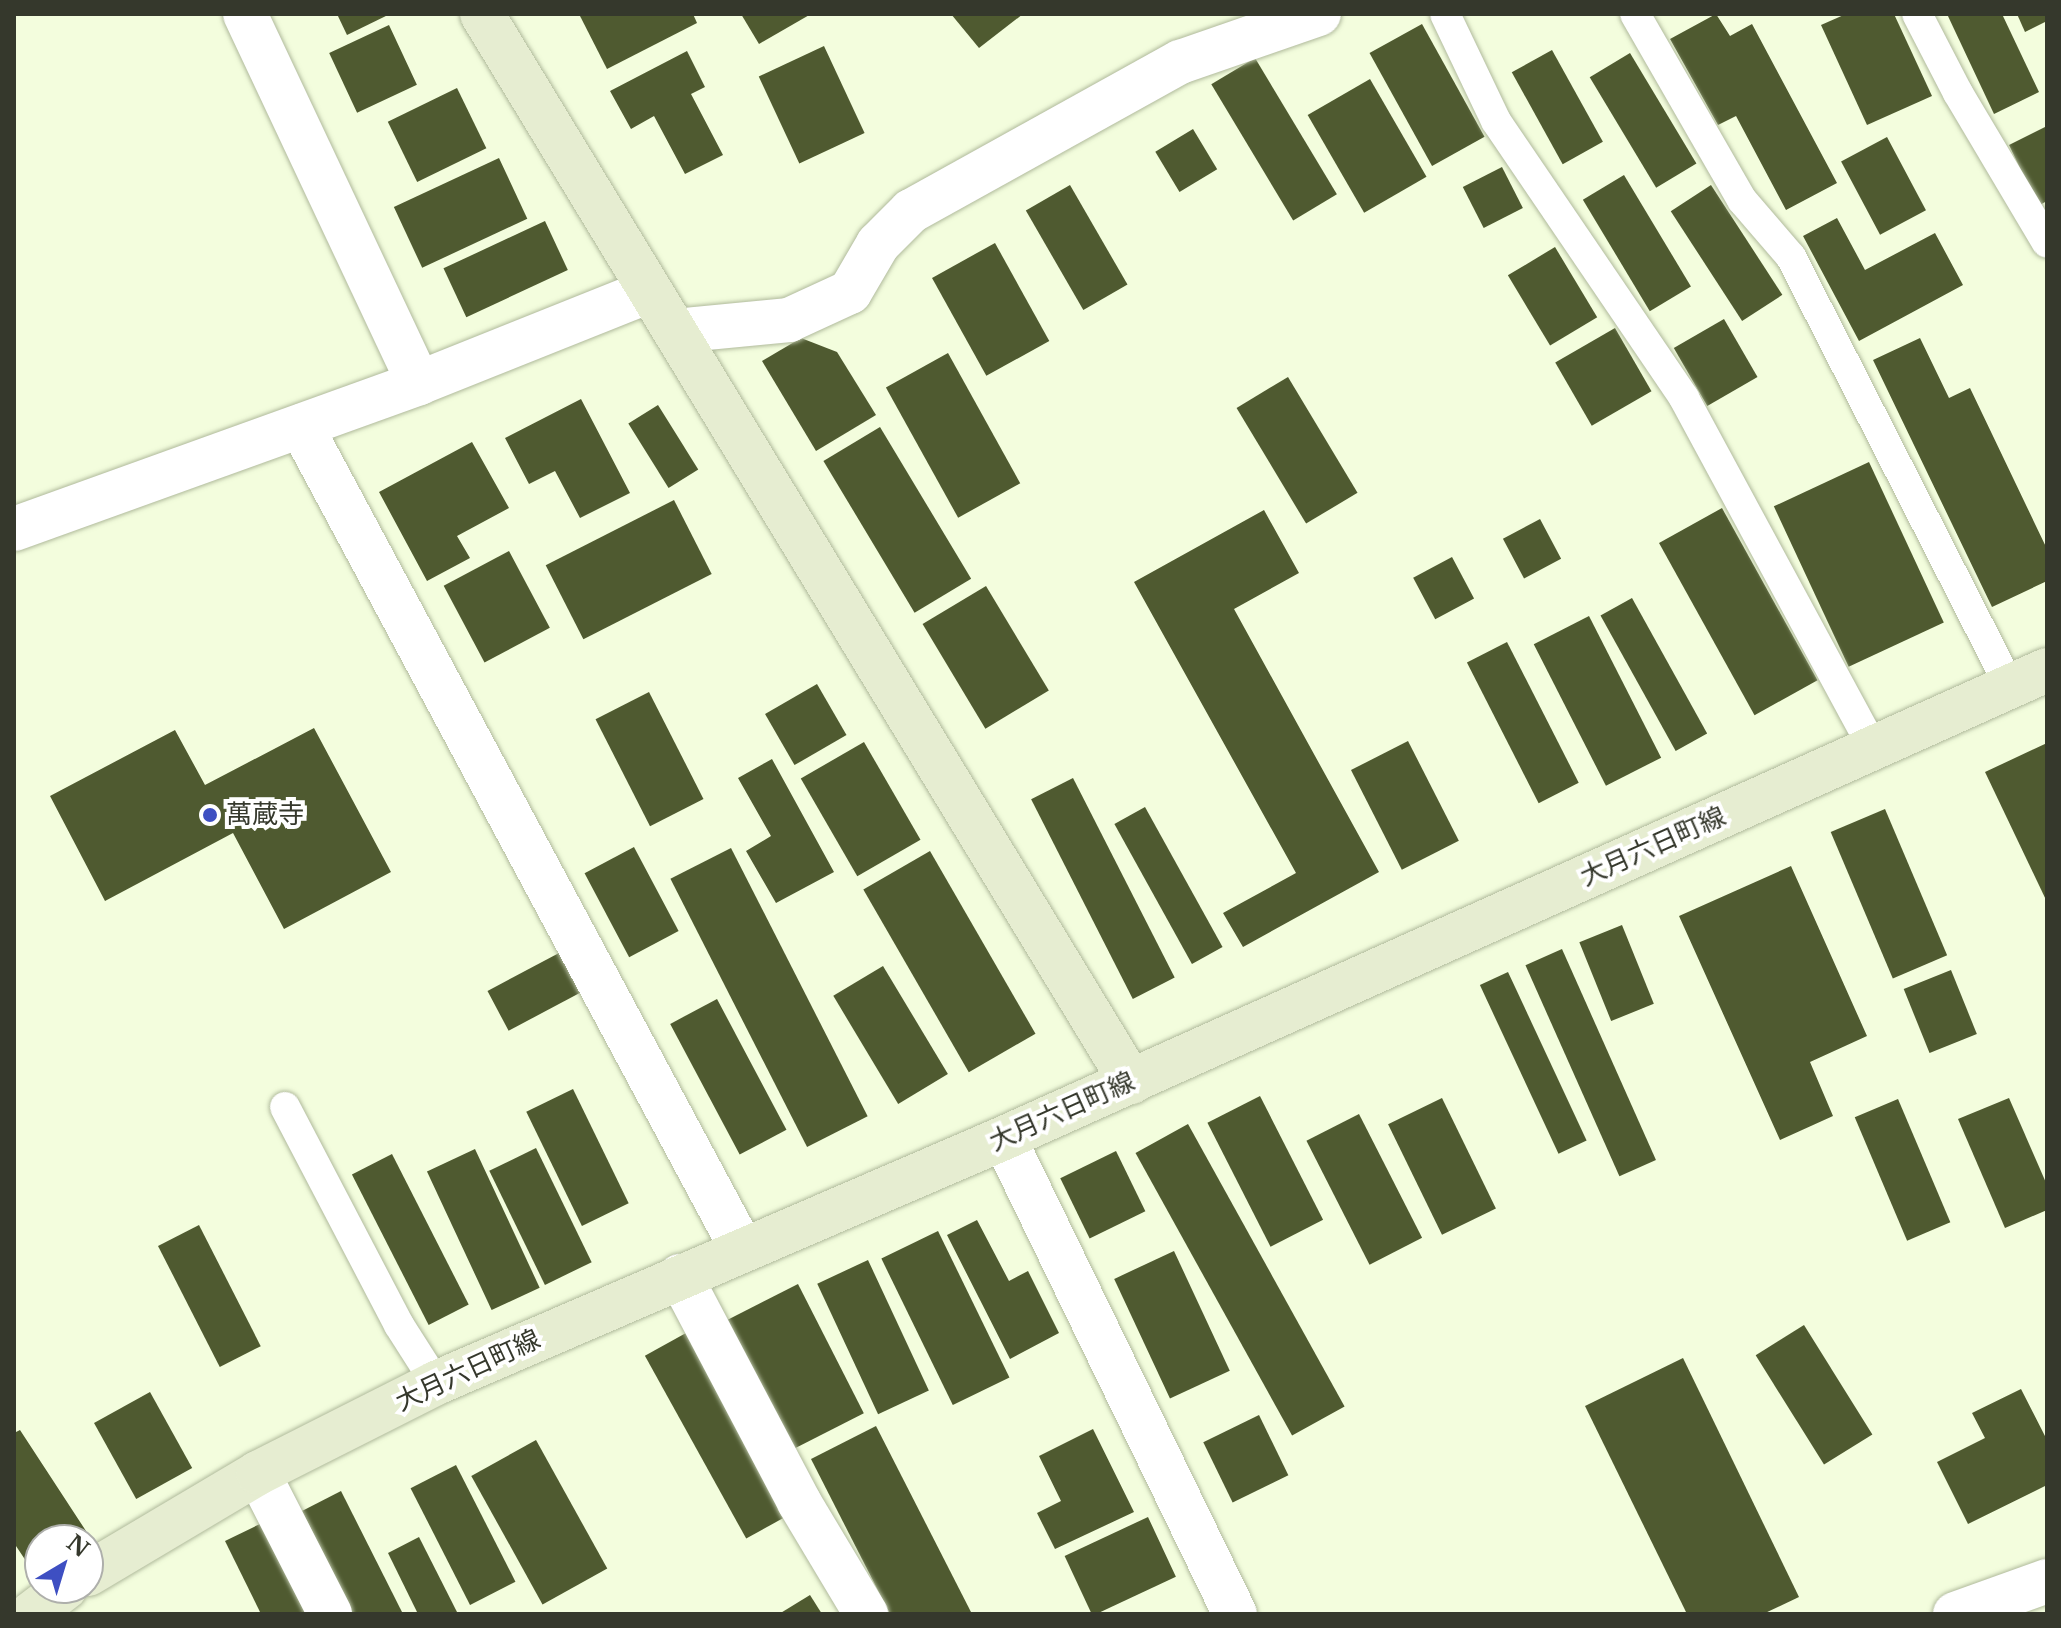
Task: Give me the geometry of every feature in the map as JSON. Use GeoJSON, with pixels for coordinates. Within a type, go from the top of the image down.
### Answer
{"type":"FeatureCollection","features":[{"type":"Feature","properties":{"kind":"main road"},"geometry":{"type":"LineString","coordinates":[[482,14],[1131,1082]]}},
{"type":"Feature","properties":{"kind":"main road","name":"大月六日町線"},"geometry":{"type":"LineString","coordinates":[[104,1564],[258,1473],[436,1383],[1131,1082],[2028,679]]}},
{"type":"Feature","properties":{"kind":"street"},"geometry":{"type":"LineString","coordinates":[[245,14],[419,383]]}},
{"type":"Feature","properties":{"kind":"street"},"geometry":{"type":"LineString","coordinates":[[675,331],[789,320],[850,292],[878,244],[911,211],[1180,62],[1319,14]]}},
{"type":"Feature","properties":{"kind":"street"},"geometry":{"type":"LineString","coordinates":[[14,529],[419,383],[649,291]]}},
{"type":"Feature","properties":{"kind":"street"},"geometry":{"type":"LineString","coordinates":[[301,426],[742,1249]]}},
{"type":"Feature","properties":{"kind":"street"},"geometry":{"type":"LineString","coordinates":[[1004,1138],[1235,1614]]}},
{"type":"Feature","properties":{"kind":"street"},"geometry":{"type":"LineString","coordinates":[[680,1276],[799,1502],[866,1614]]}},
{"type":"Feature","properties":{"kind":"street"},"geometry":{"type":"LineString","coordinates":[[258,1473],[330,1614]]}},
{"type":"Feature","properties":{"kind":"street"},"geometry":{"type":"LineString","coordinates":[[1955,1614],[2047,1581]]}},
{"type":"Feature","properties":{"kind":"lane"},"geometry":{"type":"LineString","coordinates":[[1445,14],[1496,121],[1684,398],[1873,748]]}},
{"type":"Feature","properties":{"kind":"lane"},"geometry":{"type":"LineString","coordinates":[[1635,14],[1742,200],[1791,257],[2028,679]]}},
{"type":"Feature","properties":{"kind":"lane"},"geometry":{"type":"LineString","coordinates":[[1917,14],[1958,93],[2047,243]]}},
{"type":"Feature","properties":{"kind":"lane"},"geometry":{"type":"LineString","coordinates":[[285,1107],[399,1325],[436,1383]]}},
{"type":"Feature","properties":{"kind":"building"},"geometry":{"type":"Polygon","coordinates":[[[337,14],[390,14],[347,35],[337,14]]]}},
{"type":"Feature","properties":{"kind":"building"},"geometry":{"type":"Polygon","coordinates":[[[579,14],[693,14],[697,23],[607,69],[579,14]]]}},
{"type":"Feature","properties":{"kind":"building"},"geometry":{"type":"Polygon","coordinates":[[[741,14],[811,14],[759,44],[741,14]]]}},
{"type":"Feature","properties":{"kind":"building"},"geometry":{"type":"Polygon","coordinates":[[[951,14],[1023,14],[979,48],[951,14]]]}},
{"type":"Feature","properties":{"kind":"building"},"geometry":{"type":"Polygon","coordinates":[[[1716,14],[1730,36],[1752,24],[1837,183],[1786,210],[1736,116],[1718,125],[1670,39],[1716,14]]]}},
{"type":"Feature","properties":{"kind":"building"},"geometry":{"type":"Polygon","coordinates":[[[1846,14],[1894,14],[1932,96],[1867,125],[1821,25],[1846,14]]]}},
{"type":"Feature","properties":{"kind":"building"},"geometry":{"type":"Polygon","coordinates":[[[1947,14],[2002,14],[2039,92],[1994,114],[1947,14]]]}},
{"type":"Feature","properties":{"kind":"building"},"geometry":{"type":"Polygon","coordinates":[[[2017,14],[2047,14],[2047,21],[2025,32],[2017,14]]]}},
{"type":"Feature","properties":{"kind":"building"},"geometry":{"type":"Polygon","coordinates":[[[1422,24],[1485,137],[1432,166],[1370,53],[1422,24]]]}},
{"type":"Feature","properties":{"kind":"building"},"geometry":{"type":"Polygon","coordinates":[[[389,25],[417,85],[357,113],[329,53],[389,25]]]}},
{"type":"Feature","properties":{"kind":"building"},"geometry":{"type":"Polygon","coordinates":[[[824,46],[865,133],[799,163],[759,76],[824,46]]]}},
{"type":"Feature","properties":{"kind":"building"},"geometry":{"type":"Polygon","coordinates":[[[1552,50],[1603,142],[1563,164],[1512,72],[1552,50]]]}},
{"type":"Feature","properties":{"kind":"building"},"geometry":{"type":"Polygon","coordinates":[[[687,51],[705,87],[691,94],[723,155],[685,174],[654,116],[631,129],[610,91],[687,51]]]}},
{"type":"Feature","properties":{"kind":"building"},"geometry":{"type":"Polygon","coordinates":[[[1630,53],[1696,164],[1656,188],[1590,77],[1630,53]]]}},
{"type":"Feature","properties":{"kind":"building"},"geometry":{"type":"Polygon","coordinates":[[[1255,58],[1337,194],[1293,221],[1211,84],[1255,58]]]}},
{"type":"Feature","properties":{"kind":"building"},"geometry":{"type":"Polygon","coordinates":[[[1370,79],[1426,177],[1364,213],[1308,115],[1370,79]]]}},
{"type":"Feature","properties":{"kind":"building"},"geometry":{"type":"Polygon","coordinates":[[[457,88],[486,148],[417,182],[388,122],[457,88]]]}},
{"type":"Feature","properties":{"kind":"building"},"geometry":{"type":"Polygon","coordinates":[[[2047,126],[2047,201],[2038,206],[2009,145],[2047,126]]]}},
{"type":"Feature","properties":{"kind":"building"},"geometry":{"type":"Polygon","coordinates":[[[1193,129],[1217,169],[1179,192],[1155,152],[1193,129]]]}},
{"type":"Feature","properties":{"kind":"building"},"geometry":{"type":"Polygon","coordinates":[[[1887,137],[1926,210],[1880,235],[1841,161],[1887,137]]]}},
{"type":"Feature","properties":{"kind":"building"},"geometry":{"type":"Polygon","coordinates":[[[499,158],[527,219],[422,268],[394,207],[499,158]]]}},
{"type":"Feature","properties":{"kind":"building"},"geometry":{"type":"Polygon","coordinates":[[[1502,167],[1523,208],[1484,228],[1463,187],[1502,167]]]}},
{"type":"Feature","properties":{"kind":"building"},"geometry":{"type":"Polygon","coordinates":[[[1624,175],[1691,286],[1650,311],[1583,200],[1624,175]]]}},
{"type":"Feature","properties":{"kind":"building"},"geometry":{"type":"Polygon","coordinates":[[[1070,185],[1128,285],[1083,310],[1026,210],[1070,185]]]}},
{"type":"Feature","properties":{"kind":"building"},"geometry":{"type":"Polygon","coordinates":[[[1711,185],[1782,295],[1742,321],[1671,211],[1711,185]]]}},
{"type":"Feature","properties":{"kind":"building"},"geometry":{"type":"Polygon","coordinates":[[[1837,218],[1865,270],[1935,233],[1963,285],[1859,341],[1803,236],[1837,218]]]}},
{"type":"Feature","properties":{"kind":"building"},"geometry":{"type":"Polygon","coordinates":[[[545,221],[568,270],[466,317],[443,268],[545,221]]]}},
{"type":"Feature","properties":{"kind":"building"},"geometry":{"type":"Polygon","coordinates":[[[995,243],[1049,341],[986,376],[932,278],[995,243]]]}},
{"type":"Feature","properties":{"kind":"building"},"geometry":{"type":"Polygon","coordinates":[[[1555,247],[1597,317],[1550,346],[1508,275],[1555,247]]]}},
{"type":"Feature","properties":{"kind":"building"},"geometry":{"type":"Polygon","coordinates":[[[1724,319],[1758,377],[1707,406],[1674,348],[1724,319]]]}},
{"type":"Feature","properties":{"kind":"building"},"geometry":{"type":"Polygon","coordinates":[[[1615,328],[1652,391],[1592,426],[1555,362],[1615,328]]]}},
{"type":"Feature","properties":{"kind":"building"},"geometry":{"type":"Polygon","coordinates":[[[801,338],[837,352],[876,415],[816,451],[762,361],[801,338]]]}},
{"type":"Feature","properties":{"kind":"building"},"geometry":{"type":"Polygon","coordinates":[[[1920,338],[1949,398],[1970,388],[2047,549],[2047,581],[1992,607],[1873,360],[1920,338]]]}},
{"type":"Feature","properties":{"kind":"building"},"geometry":{"type":"Polygon","coordinates":[[[948,353],[1020,483],[958,518],[886,387],[948,353]]]}},
{"type":"Feature","properties":{"kind":"building"},"geometry":{"type":"Polygon","coordinates":[[[1288,377],[1358,493],[1306,524],[1237,408],[1288,377]]]}},
{"type":"Feature","properties":{"kind":"building"},"geometry":{"type":"Polygon","coordinates":[[[581,399],[630,493],[580,518],[555,471],[529,484],[505,438],[581,399]]]}},
{"type":"Feature","properties":{"kind":"building"},"geometry":{"type":"Polygon","coordinates":[[[658,405],[698,469],[669,488],[628,424],[658,405]]]}},
{"type":"Feature","properties":{"kind":"building"},"geometry":{"type":"Polygon","coordinates":[[[880,427],[971,579],[915,613],[823,461],[880,427]]]}},
{"type":"Feature","properties":{"kind":"building"},"geometry":{"type":"Polygon","coordinates":[[[472,442],[509,508],[457,536],[470,558],[427,581],[379,492],[472,442]]]}},
{"type":"Feature","properties":{"kind":"building"},"geometry":{"type":"Polygon","coordinates":[[[1869,462],[1944,622],[1849,667],[1774,506],[1869,462]]]}},
{"type":"Feature","properties":{"kind":"building"},"geometry":{"type":"Polygon","coordinates":[[[674,500],[712,574],[583,639],[546,565],[674,500]]]}},
{"type":"Feature","properties":{"kind":"building"},"geometry":{"type":"Polygon","coordinates":[[[1722,508],[1818,680],[1755,715],[1659,543],[1722,508]]]}},
{"type":"Feature","properties":{"kind":"building"},"geometry":{"type":"Polygon","coordinates":[[[1264,510],[1299,573],[1234,609],[1379,872],[1243,947],[1223,913],[1296,873],[1134,582],[1264,510]]]}},
{"type":"Feature","properties":{"kind":"building"},"geometry":{"type":"Polygon","coordinates":[[[1540,519],[1561,559],[1524,578],[1503,539],[1540,519]]]}},
{"type":"Feature","properties":{"kind":"building"},"geometry":{"type":"Polygon","coordinates":[[[509,551],[550,628],[485,663],[444,586],[509,551]]]}},
{"type":"Feature","properties":{"kind":"building"},"geometry":{"type":"Polygon","coordinates":[[[1452,557],[1474,598],[1435,619],[1413,578],[1452,557]]]}},
{"type":"Feature","properties":{"kind":"building"},"geometry":{"type":"Polygon","coordinates":[[[986,586],[1049,691],[985,729],[923,624],[986,586]]]}},
{"type":"Feature","properties":{"kind":"building"},"geometry":{"type":"Polygon","coordinates":[[[1632,598],[1707,734],[1676,751],[1601,615],[1632,598]]]}},
{"type":"Feature","properties":{"kind":"building"},"geometry":{"type":"Polygon","coordinates":[[[1589,616],[1661,758],[1606,786],[1534,644],[1589,616]]]}},
{"type":"Feature","properties":{"kind":"building"},"geometry":{"type":"Polygon","coordinates":[[[1507,642],[1579,783],[1539,803],[1467,662],[1507,642]]]}},
{"type":"Feature","properties":{"kind":"building"},"geometry":{"type":"Polygon","coordinates":[[[817,684],[846,735],[795,765],[765,714],[817,684]]]}},
{"type":"Feature","properties":{"kind":"building"},"geometry":{"type":"Polygon","coordinates":[[[649,692],[703,799],[650,826],[596,719],[649,692]]]}},
{"type":"Feature","properties":{"kind":"building","name":"萬蔵寺"},"geometry":{"type":"Polygon","coordinates":[[[314,728],[391,872],[284,929],[233,833],[105,901],[50,796],[175,730],[205,785],[314,728]]]}},
{"type":"Feature","properties":{"kind":"building"},"geometry":{"type":"Polygon","coordinates":[[[1408,741],[1459,841],[1402,870],[1351,770],[1408,741]]]}},
{"type":"Feature","properties":{"kind":"building"},"geometry":{"type":"Polygon","coordinates":[[[864,742],[920,840],[857,876],[801,778],[864,742]]]}},
{"type":"Feature","properties":{"kind":"building"},"geometry":{"type":"Polygon","coordinates":[[[2047,743],[2047,902],[1985,772],[2047,743]]]}},
{"type":"Feature","properties":{"kind":"building"},"geometry":{"type":"Polygon","coordinates":[[[772,759],[834,872],[776,903],[746,851],[771,836],[738,778],[772,759]]]}},
{"type":"Feature","properties":{"kind":"building"},"geometry":{"type":"Polygon","coordinates":[[[1073,778],[1175,978],[1133,999],[1031,799],[1073,778]]]}},
{"type":"Feature","properties":{"kind":"building"},"geometry":{"type":"Polygon","coordinates":[[[1145,807],[1223,947],[1192,964],[1114,824],[1145,807]]]}},
{"type":"Feature","properties":{"kind":"building"},"geometry":{"type":"Polygon","coordinates":[[[1885,809],[1947,955],[1893,978],[1831,832],[1885,809]]]}},
{"type":"Feature","properties":{"kind":"building"},"geometry":{"type":"Polygon","coordinates":[[[634,847],[679,931],[629,957],[585,873],[634,847]]]}},
{"type":"Feature","properties":{"kind":"building"},"geometry":{"type":"Polygon","coordinates":[[[731,848],[868,1116],[807,1147],[670,879],[731,848]]]}},
{"type":"Feature","properties":{"kind":"building"},"geometry":{"type":"Polygon","coordinates":[[[930,851],[1036,1034],[969,1072],[863,889],[930,851]]]}},
{"type":"Feature","properties":{"kind":"building"},"geometry":{"type":"Polygon","coordinates":[[[1791,866],[1867,1036],[1810,1062],[1833,1116],[1780,1140],[1679,916],[1791,866]]]}},
{"type":"Feature","properties":{"kind":"building"},"geometry":{"type":"Polygon","coordinates":[[[1622,925],[1654,1004],[1611,1021],[1579,942],[1622,925]]]}},
{"type":"Feature","properties":{"kind":"building"},"geometry":{"type":"Polygon","coordinates":[[[1562,949],[1656,1160],[1619,1176],[1525,965],[1562,949]]]}},
{"type":"Feature","properties":{"kind":"building"},"geometry":{"type":"Polygon","coordinates":[[[559,953],[580,993],[509,1031],[487,991],[559,953]]]}},
{"type":"Feature","properties":{"kind":"building"},"geometry":{"type":"Polygon","coordinates":[[[883,966],[948,1074],[898,1104],[833,996],[883,966]]]}},
{"type":"Feature","properties":{"kind":"building"},"geometry":{"type":"Polygon","coordinates":[[[1951,970],[1977,1034],[1930,1053],[1904,989],[1951,970]]]}},
{"type":"Feature","properties":{"kind":"building"},"geometry":{"type":"Polygon","coordinates":[[[1508,972],[1587,1141],[1559,1154],[1480,985],[1508,972]]]}},
{"type":"Feature","properties":{"kind":"building"},"geometry":{"type":"Polygon","coordinates":[[[717,999],[786,1130],[740,1155],[670,1024],[717,999]]]}},
{"type":"Feature","properties":{"kind":"building"},"geometry":{"type":"Polygon","coordinates":[[[573,1089],[629,1203],[582,1226],[526,1112],[573,1089]]]}},
{"type":"Feature","properties":{"kind":"building"},"geometry":{"type":"Polygon","coordinates":[[[1260,1096],[1323,1220],[1271,1247],[1207,1123],[1260,1096]]]}},
{"type":"Feature","properties":{"kind":"building"},"geometry":{"type":"Polygon","coordinates":[[[1442,1098],[1496,1209],[1442,1235],[1388,1124],[1442,1098]]]}},
{"type":"Feature","properties":{"kind":"building"},"geometry":{"type":"Polygon","coordinates":[[[2009,1098],[2047,1185],[2047,1210],[2005,1228],[1958,1119],[2009,1098]]]}},
{"type":"Feature","properties":{"kind":"building"},"geometry":{"type":"Polygon","coordinates":[[[1898,1099],[1950,1222],[1907,1241],[1855,1117],[1898,1099]]]}},
{"type":"Feature","properties":{"kind":"building"},"geometry":{"type":"Polygon","coordinates":[[[1359,1114],[1422,1238],[1370,1265],[1306,1141],[1359,1114]]]}},
{"type":"Feature","properties":{"kind":"building"},"geometry":{"type":"Polygon","coordinates":[[[1188,1124],[1345,1407],[1292,1436],[1136,1153],[1188,1124]]]}},
{"type":"Feature","properties":{"kind":"building"},"geometry":{"type":"Polygon","coordinates":[[[536,1148],[592,1262],[545,1285],[489,1171],[536,1148]]]}},
{"type":"Feature","properties":{"kind":"building"},"geometry":{"type":"Polygon","coordinates":[[[475,1149],[540,1288],[492,1310],[427,1171],[475,1149]]]}},
{"type":"Feature","properties":{"kind":"building"},"geometry":{"type":"Polygon","coordinates":[[[1116,1151],[1145,1211],[1090,1238],[1060,1178],[1116,1151]]]}},
{"type":"Feature","properties":{"kind":"building"},"geometry":{"type":"Polygon","coordinates":[[[392,1154],[469,1305],[429,1325],[352,1174],[392,1154]]]}},
{"type":"Feature","properties":{"kind":"building"},"geometry":{"type":"Polygon","coordinates":[[[977,1220],[1009,1281],[1028,1271],[1059,1333],[1010,1359],[947,1235],[977,1220]]]}},
{"type":"Feature","properties":{"kind":"building"},"geometry":{"type":"Polygon","coordinates":[[[199,1225],[261,1346],[220,1367],[158,1246],[199,1225]]]}},
{"type":"Feature","properties":{"kind":"building"},"geometry":{"type":"Polygon","coordinates":[[[938,1231],[1009,1378],[953,1405],[881,1259],[938,1231]]]}},
{"type":"Feature","properties":{"kind":"building"},"geometry":{"type":"Polygon","coordinates":[[[1174,1251],[1230,1371],[1170,1399],[1114,1279],[1174,1251]]]}},
{"type":"Feature","properties":{"kind":"building"},"geometry":{"type":"Polygon","coordinates":[[[868,1260],[929,1391],[878,1414],[817,1284],[868,1260]]]}},
{"type":"Feature","properties":{"kind":"building"},"geometry":{"type":"Polygon","coordinates":[[[798,1284],[864,1413],[793,1450],[727,1320],[798,1284]]]}},
{"type":"Feature","properties":{"kind":"building"},"geometry":{"type":"Polygon","coordinates":[[[1804,1325],[1872,1434],[1824,1465],[1756,1355],[1804,1325]]]}},
{"type":"Feature","properties":{"kind":"building"},"geometry":{"type":"Polygon","coordinates":[[[686,1333],[787,1516],[746,1539],[645,1356],[686,1333]]]}},
{"type":"Feature","properties":{"kind":"building"},"geometry":{"type":"Polygon","coordinates":[[[1683,1358],[1799,1597],[1763,1614],[1687,1614],[1585,1406],[1683,1358]]]}},
{"type":"Feature","properties":{"kind":"building"},"geometry":{"type":"Polygon","coordinates":[[[2021,1389],[2047,1440],[2047,1485],[1968,1524],[1937,1462],[1985,1438],[1972,1413],[2021,1389]]]}},
{"type":"Feature","properties":{"kind":"building"},"geometry":{"type":"Polygon","coordinates":[[[150,1392],[192,1468],[136,1499],[94,1423],[150,1392]]]}},
{"type":"Feature","properties":{"kind":"building"},"geometry":{"type":"Polygon","coordinates":[[[1259,1415],[1288,1475],[1233,1502],[1203,1442],[1259,1415]]]}},
{"type":"Feature","properties":{"kind":"building"},"geometry":{"type":"Polygon","coordinates":[[[876,1426],[972,1614],[890,1614],[811,1459],[876,1426]]]}},
{"type":"Feature","properties":{"kind":"building"},"geometry":{"type":"Polygon","coordinates":[[[1093,1429],[1134,1512],[1055,1549],[1037,1513],[1061,1501],[1039,1456],[1093,1429]]]}},
{"type":"Feature","properties":{"kind":"building"},"geometry":{"type":"Polygon","coordinates":[[[20,1430],[81,1524],[24,1524],[24,1558],[14,1543],[14,1433],[20,1430]]]}},
{"type":"Feature","properties":{"kind":"building"},"geometry":{"type":"Polygon","coordinates":[[[536,1440],[607,1569],[543,1604],[471,1476],[536,1440]]]}},
{"type":"Feature","properties":{"kind":"building"},"geometry":{"type":"Polygon","coordinates":[[[456,1465],[515,1582],[470,1605],[411,1488],[456,1465]]]}},
{"type":"Feature","properties":{"kind":"building"},"geometry":{"type":"Polygon","coordinates":[[[341,1491],[403,1614],[353,1614],[302,1511],[341,1491]]]}},
{"type":"Feature","properties":{"kind":"building"},"geometry":{"type":"Polygon","coordinates":[[[1148,1517],[1176,1577],[1092,1614],[1065,1556],[1148,1517]]]}},
{"type":"Feature","properties":{"kind":"building"},"geometry":{"type":"Polygon","coordinates":[[[264,1522],[310,1614],[261,1614],[225,1541],[264,1522]]]}},
{"type":"Feature","properties":{"kind":"building"},"geometry":{"type":"Polygon","coordinates":[[[419,1537],[458,1614],[418,1614],[388,1553],[419,1537]]]}},
{"type":"Feature","properties":{"kind":"building"},"geometry":{"type":"Polygon","coordinates":[[[810,1595],[822,1614],[779,1614],[810,1595]]]}},
{"type":"Feature","properties":{"kind":"place","name":"萬蔵寺"},"geometry":{"type":"Point","coordinates":[210,815]}}]}
